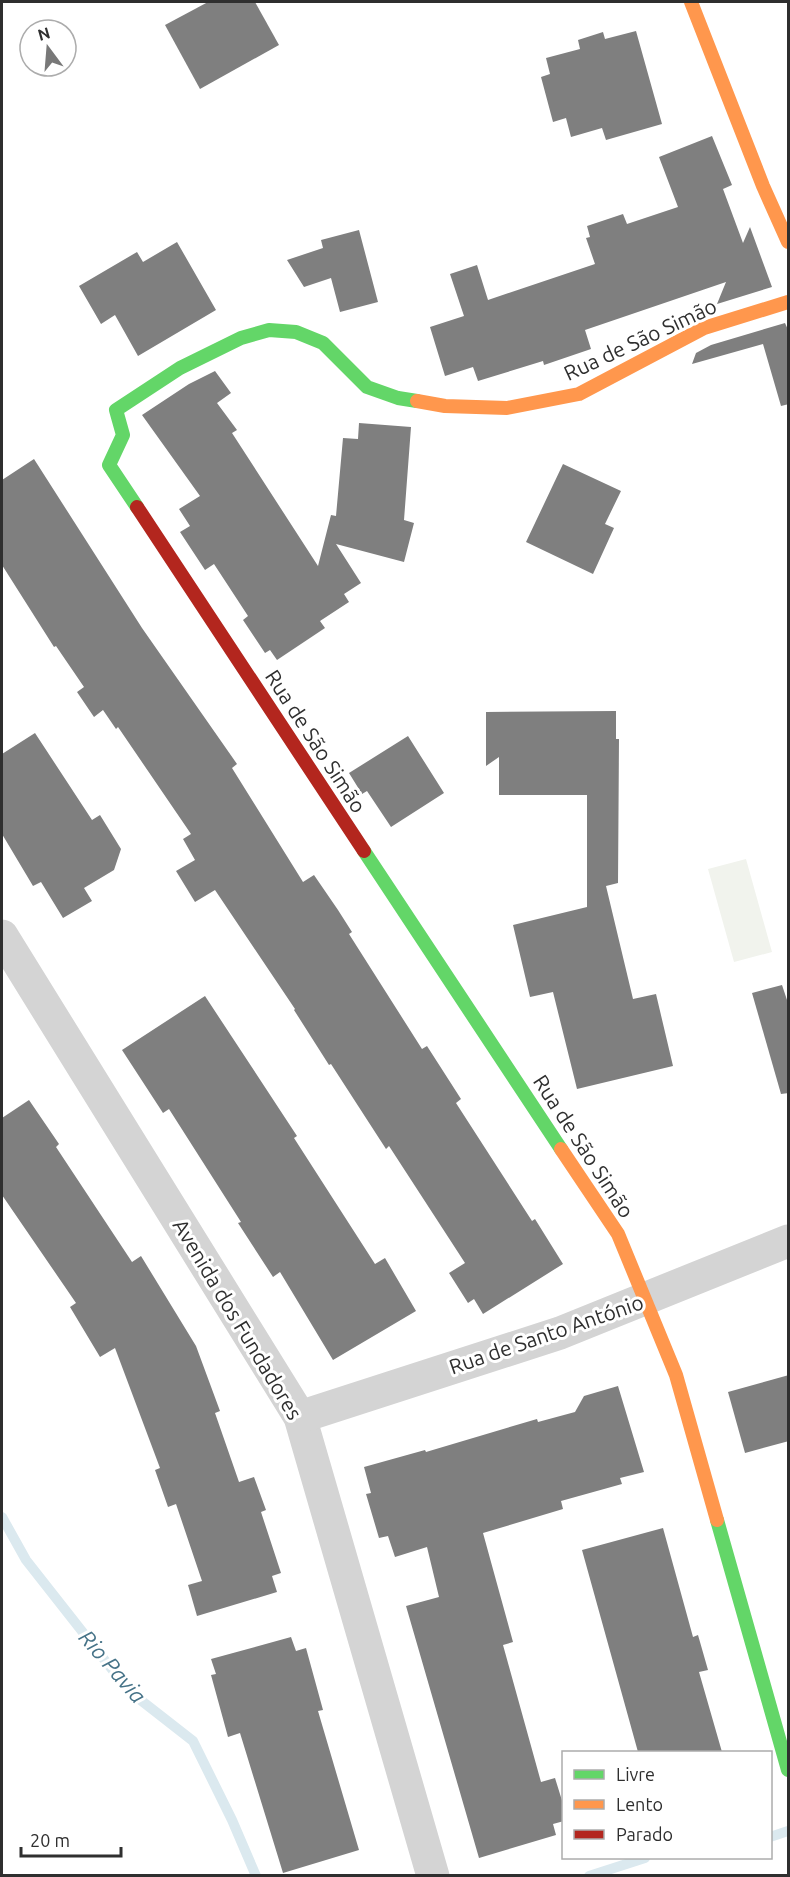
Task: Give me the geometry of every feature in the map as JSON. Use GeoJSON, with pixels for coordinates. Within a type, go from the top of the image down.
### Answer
{"type":"FeatureCollection","features":[{"type":"Feature","properties":{"kind":"street"},"geometry":{"type":"LineString","coordinates":[[691,2],[763,186],[789,242]]}},
{"type":"Feature","properties":{"kind":"street","name":"Rua de São Simão"},"geometry":{"type":"LineString","coordinates":[[789,302],[704,328],[579,394],[507,408],[445,406],[398,398],[367,387],[323,343],[296,332],[269,330],[241,338],[180,368],[116,410],[123,435],[109,465],[618,1234],[676,1374],[789,1770]]}},
{"type":"Feature","properties":{"kind":"street","name":"Avenida dos Fundadores"},"geometry":{"type":"LineString","coordinates":[[2,936],[300,1417],[433,1875]]}},
{"type":"Feature","properties":{"kind":"street","name":"Rua de Santo António"},"geometry":{"type":"LineString","coordinates":[[300,1417],[560,1333],[789,1241]]}},
{"type":"Feature","properties":{"kind":"shaded area"},"geometry":{"type":"Polygon","coordinates":[[[746,859],[772,952],[734,962],[708,869],[746,859]]]}},
{"type":"Feature","properties":{"kind":"building"},"geometry":{"type":"Polygon","coordinates":[[[208,2],[255,2],[279,45],[200,89],[165,25],[208,2]]]}},
{"type":"Feature","properties":{"kind":"building"},"geometry":{"type":"Polygon","coordinates":[[[636,31],[662,124],[606,140],[602,128],[571,137],[566,118],[553,122],[541,77],[550,74],[546,58],[580,49],[578,40],[603,32],[605,39],[636,31]]]}},
{"type":"Feature","properties":{"kind":"building"},"geometry":{"type":"Polygon","coordinates":[[[712,136],[732,185],[723,189],[743,243],[750,227],[772,287],[717,304],[726,282],[585,330],[591,349],[544,365],[543,361],[478,381],[473,367],[445,376],[430,327],[464,316],[450,274],[477,265],[488,300],[595,264],[586,238],[590,237],[587,226],[623,214],[627,224],[678,207],[659,157],[712,136]]]}},
{"type":"Feature","properties":{"kind":"building"},"geometry":{"type":"Polygon","coordinates":[[[359,230],[378,302],[340,312],[331,278],[304,287],[287,260],[323,248],[321,240],[359,230]]]}},
{"type":"Feature","properties":{"kind":"building"},"geometry":{"type":"Polygon","coordinates":[[[177,242],[216,310],[138,356],[115,315],[101,324],[79,286],[137,252],[143,262],[177,242]]]}},
{"type":"Feature","properties":{"kind":"building"},"geometry":{"type":"Polygon","coordinates":[[[785,323],[789,332],[789,404],[781,406],[763,344],[692,364],[696,353],[711,345],[785,323]]]}},
{"type":"Feature","properties":{"kind":"building"},"geometry":{"type":"Polygon","coordinates":[[[215,371],[231,393],[217,403],[237,430],[232,433],[318,566],[331,515],[336,516],[343,438],[358,439],[359,423],[411,427],[404,520],[414,523],[404,562],[336,544],[361,583],[344,594],[349,602],[320,621],[325,628],[277,660],[270,650],[265,653],[243,620],[248,616],[214,564],[205,570],[180,532],[190,526],[179,509],[200,496],[142,415],[189,384],[215,371]]]}},
{"type":"Feature","properties":{"kind":"building"},"geometry":{"type":"Polygon","coordinates":[[[34,459],[142,628],[237,764],[232,768],[303,882],[314,875],[338,910],[352,932],[349,934],[422,1049],[427,1046],[461,1099],[456,1103],[532,1221],[535,1219],[563,1264],[483,1314],[474,1299],[468,1303],[449,1273],[465,1263],[389,1146],[386,1149],[331,1064],[329,1065],[295,1009],[215,890],[195,902],[176,871],[195,860],[183,839],[191,834],[118,727],[116,729],[103,710],[94,717],[77,692],[84,687],[56,646],[54,647],[2,565],[2,480],[34,459]]]}},
{"type":"Feature","properties":{"kind":"building"},"geometry":{"type":"Polygon","coordinates":[[[563,464],[621,491],[605,524],[614,528],[593,574],[526,542],[563,464]]]}},
{"type":"Feature","properties":{"kind":"building"},"geometry":{"type":"Polygon","coordinates":[[[616,711],[616,739],[619,739],[618,883],[606,886],[633,999],[656,994],[673,1066],[577,1089],[553,992],[530,997],[513,925],[587,907],[587,795],[499,795],[499,757],[486,766],[486,712],[616,711]]]}},
{"type":"Feature","properties":{"kind":"building"},"geometry":{"type":"Polygon","coordinates":[[[35,733],[92,820],[100,815],[121,849],[114,870],[84,888],[92,901],[63,918],[41,882],[33,886],[2,834],[2,754],[35,733]]]}},
{"type":"Feature","properties":{"kind":"building"},"geometry":{"type":"Polygon","coordinates":[[[408,736],[444,793],[391,827],[367,791],[362,794],[349,773],[408,736]]]}},
{"type":"Feature","properties":{"kind":"building"},"geometry":{"type":"Polygon","coordinates":[[[782,985],[789,1006],[789,1093],[781,1094],[752,993],[782,985]]]}},
{"type":"Feature","properties":{"kind":"building"},"geometry":{"type":"Polygon","coordinates":[[[205,996],[297,1136],[294,1138],[375,1264],[385,1258],[416,1311],[333,1360],[280,1272],[273,1277],[169,1109],[163,1113],[122,1050],[205,996]]]}},
{"type":"Feature","properties":{"kind":"building"},"geometry":{"type":"Polygon","coordinates":[[[29,1100],[59,1144],[56,1147],[132,1262],[141,1256],[196,1346],[220,1411],[215,1413],[239,1482],[254,1477],[266,1510],[261,1512],[281,1573],[272,1576],[277,1592],[197,1616],[188,1585],[202,1581],[176,1504],[168,1507],[155,1470],[160,1468],[115,1348],[100,1357],[70,1307],[76,1303],[2,1195],[2,1118],[29,1100]]]}},
{"type":"Feature","properties":{"kind":"building"},"geometry":{"type":"Polygon","coordinates":[[[789,1375],[789,1441],[745,1453],[728,1392],[789,1375]]]}},
{"type":"Feature","properties":{"kind":"building"},"geometry":{"type":"Polygon","coordinates":[[[618,1386],[644,1472],[620,1478],[622,1484],[561,1501],[563,1509],[483,1533],[513,1642],[503,1645],[541,1782],[555,1778],[562,1801],[562,1822],[553,1824],[556,1835],[479,1858],[406,1606],[439,1597],[427,1547],[395,1557],[388,1536],[379,1538],[366,1494],[371,1493],[364,1467],[425,1450],[426,1452],[537,1419],[538,1422],[575,1412],[584,1396],[618,1386]]]}},
{"type":"Feature","properties":{"kind":"building"},"geometry":{"type":"Polygon","coordinates":[[[663,1528],[693,1637],[698,1635],[708,1670],[699,1672],[722,1751],[638,1751],[582,1550],[663,1528]]]}},
{"type":"Feature","properties":{"kind":"building"},"geometry":{"type":"Polygon","coordinates":[[[291,1637],[296,1651],[306,1648],[323,1710],[318,1711],[359,1850],[283,1873],[240,1733],[228,1737],[211,1675],[216,1674],[211,1659],[291,1637]]]}},
{"type":"Feature","properties":{"kind":"waterway","name":"Rio Pavia"},"geometry":{"type":"LineString","coordinates":[[2,1517],[26,1560],[129,1691],[193,1741],[232,1820],[256,1876]]}},
{"type":"Feature","properties":{"kind":"waterway","name":"Rio Pavia"},"geometry":{"type":"LineString","coordinates":[[772,1836],[788,1831]]}},
{"type":"Feature","properties":{"kind":"waterway","name":"Rio Pavia"},"geometry":{"type":"LineString","coordinates":[[589,1876],[642,1859]]}},
{"type":"Feature","properties":{"kind":"traffic: fast"},"geometry":{"type":"LineString","coordinates":[[137,507],[109,465],[123,435],[116,410],[180,368],[241,338],[269,330],[296,332],[323,343],[367,387],[398,398],[417,401]]}},
{"type":"Feature","properties":{"kind":"traffic: fast"},"geometry":{"type":"LineString","coordinates":[[364,851],[561,1149]]}},
{"type":"Feature","properties":{"kind":"traffic: fast"},"geometry":{"type":"LineString","coordinates":[[717,1520],[788,1770]]}},
{"type":"Feature","properties":{"kind":"traffic: slow"},"geometry":{"type":"LineString","coordinates":[[691,2],[763,186],[788,242]]}},
{"type":"Feature","properties":{"kind":"traffic: slow"},"geometry":{"type":"LineString","coordinates":[[417,401],[445,406],[507,408],[579,394],[704,328],[788,302]]}},
{"type":"Feature","properties":{"kind":"traffic: slow"},"geometry":{"type":"LineString","coordinates":[[561,1149],[618,1234],[676,1375],[717,1520]]}},
{"type":"Feature","properties":{"kind":"traffic: jam"},"geometry":{"type":"LineString","coordinates":[[137,507],[364,851]]}}]}
